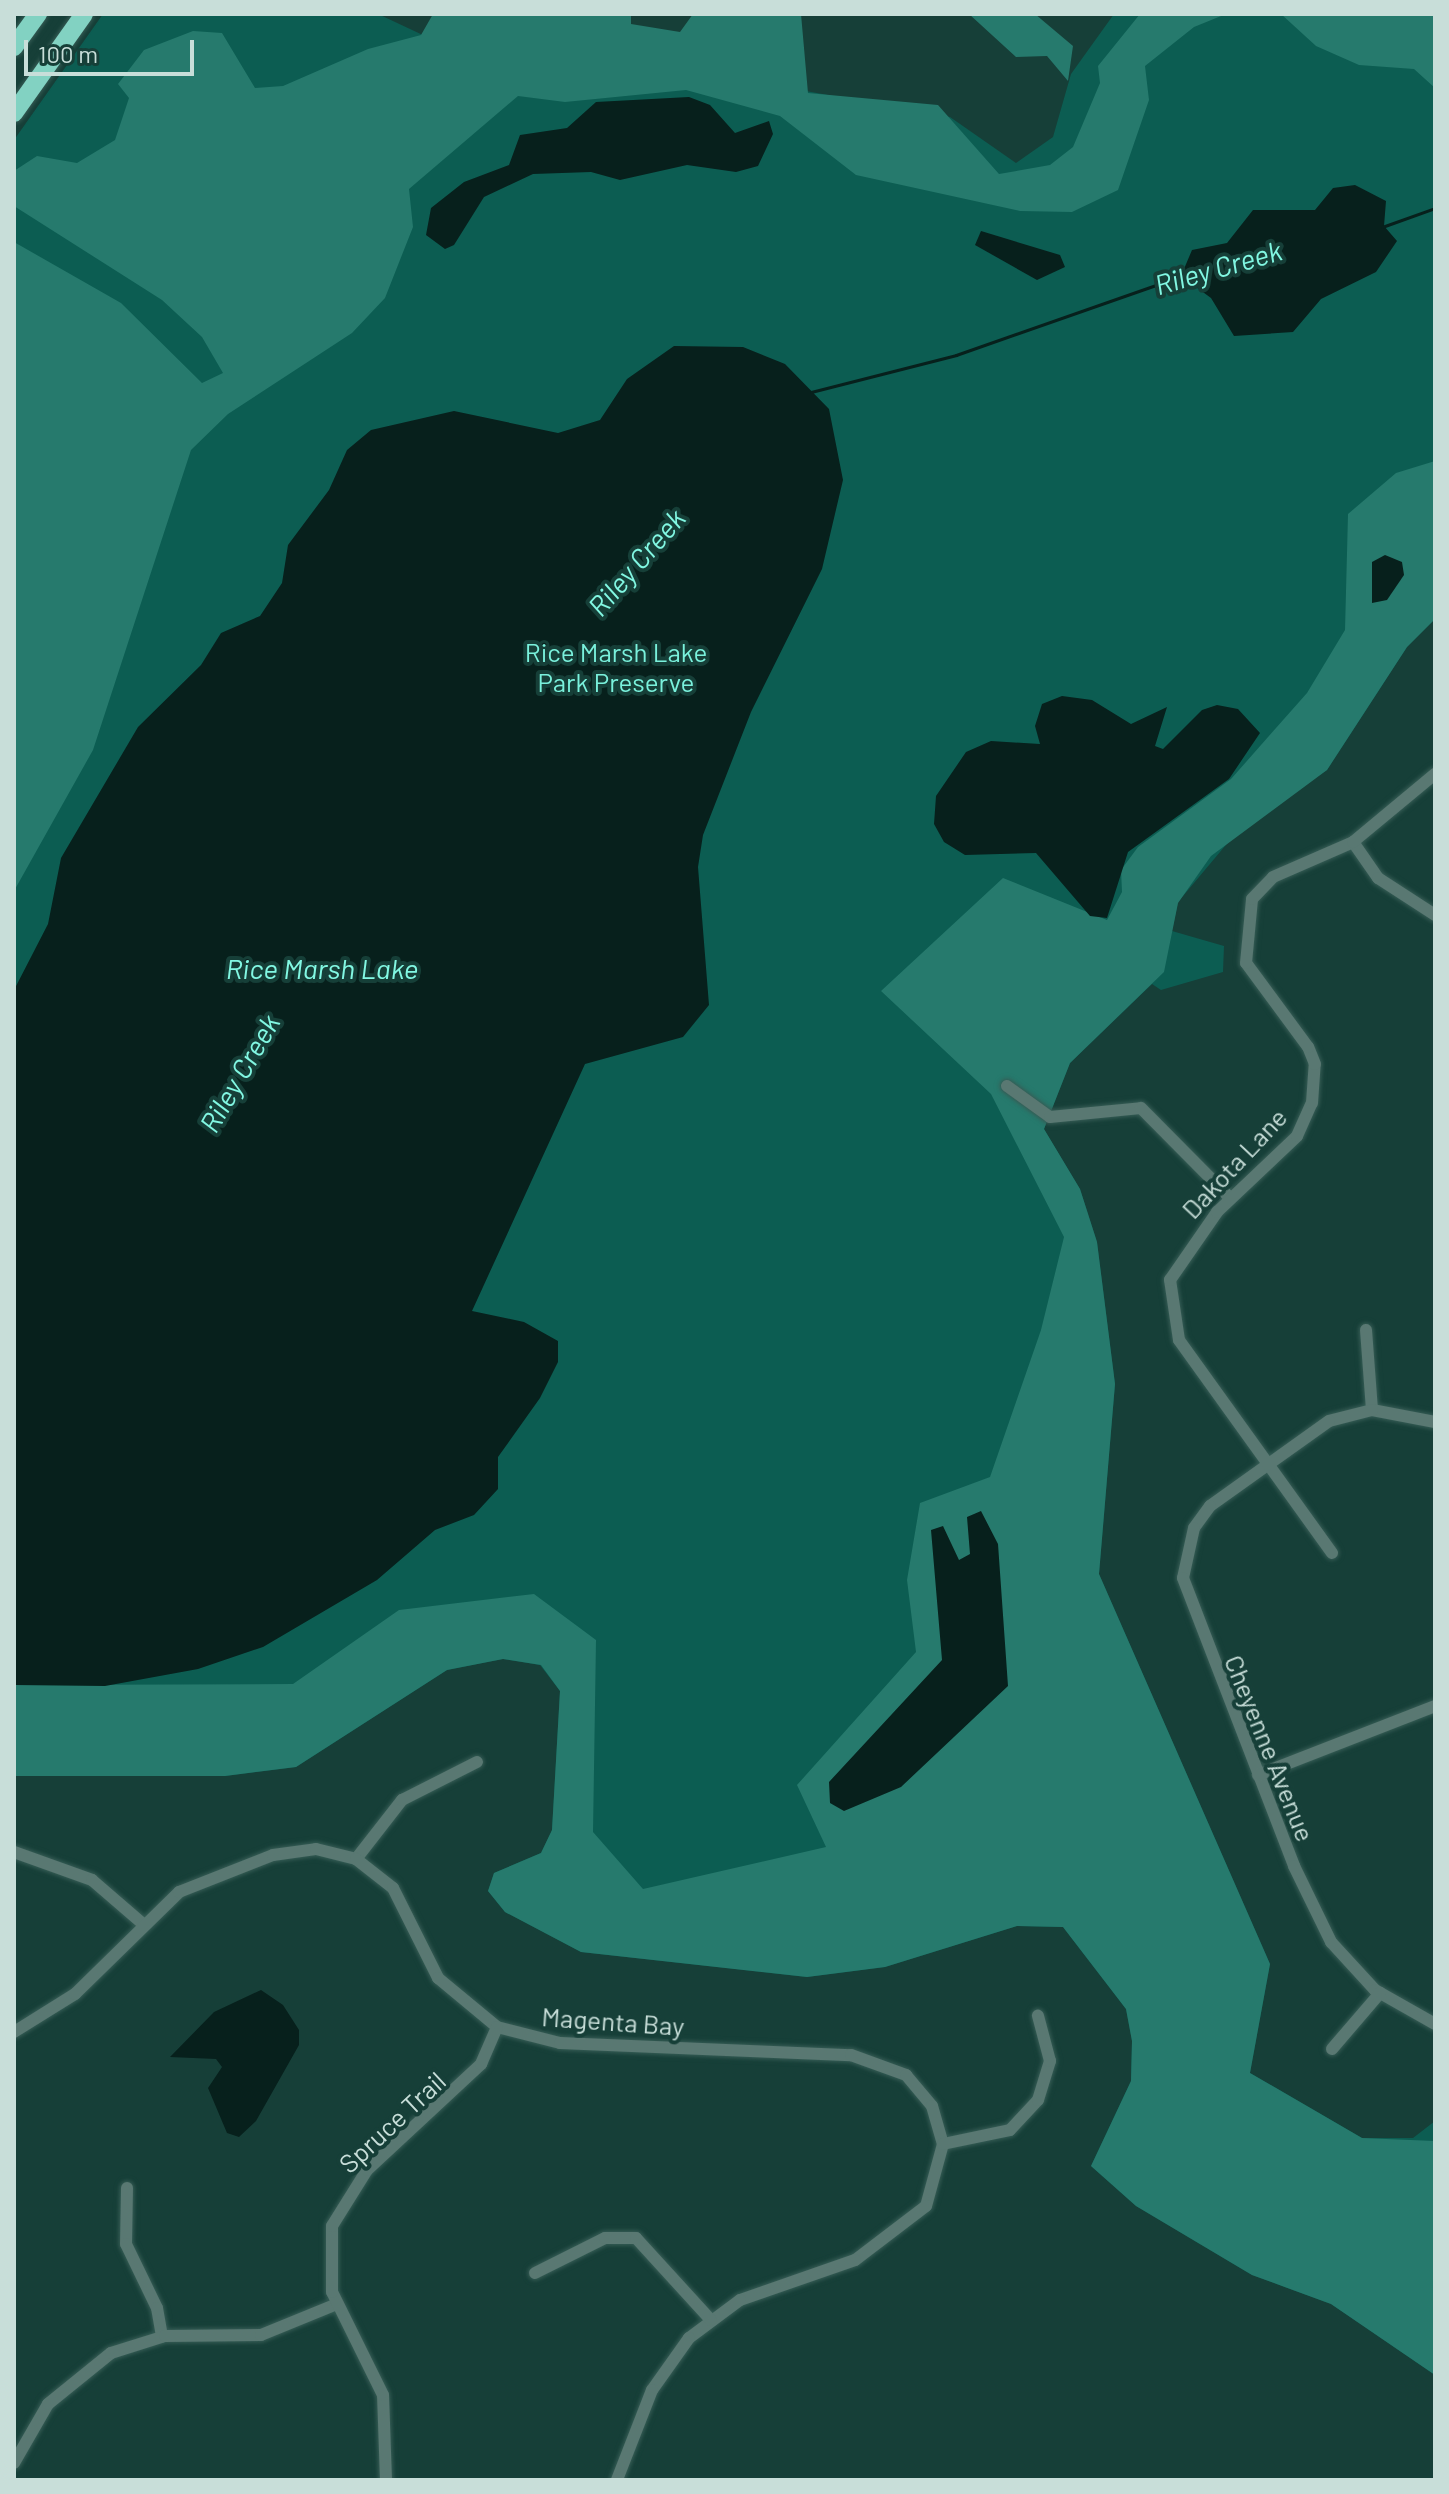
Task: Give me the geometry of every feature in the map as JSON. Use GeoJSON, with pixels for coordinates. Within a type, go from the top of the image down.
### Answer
{"type":"FeatureCollection","features":[{"type":"Feature","properties":{"kind":"highway"},"geometry":{"type":"LineString","coordinates":[[14,47],[38,14]]}},
{"type":"Feature","properties":{"kind":"highway"},"geometry":{"type":"LineString","coordinates":[[14,113],[84,14]]}},
{"type":"Feature","properties":{"kind":"street","name":"Dakota Lane"},"geometry":{"type":"LineString","coordinates":[[1332,1553],[1265,1465],[1179,1340],[1170,1310],[1170,1280],[1187,1246],[1230,1198],[1297,1136],[1315,1083],[1308,1047],[1247,968],[1243,943],[1252,899],[1273,877],[1353,842],[1435,774]]}},
{"type":"Feature","properties":{"kind":"street"},"geometry":{"type":"LineString","coordinates":[[1353,842],[1378,878],[1435,915]]}},
{"type":"Feature","properties":{"kind":"street"},"geometry":{"type":"LineString","coordinates":[[1007,1086],[1050,1117],[1141,1108],[1230,1198]]}},
{"type":"Feature","properties":{"kind":"street"},"geometry":{"type":"LineString","coordinates":[[1366,1330],[1372,1410],[1435,1422]]}},
{"type":"Feature","properties":{"kind":"street","name":"Cheyenne Avenue"},"geometry":{"type":"LineString","coordinates":[[1372,1410],[1329,1421],[1210,1506],[1194,1528],[1183,1578],[1258,1775],[1331,1942],[1380,1993],[1435,2024]]}},
{"type":"Feature","properties":{"kind":"street"},"geometry":{"type":"LineString","coordinates":[[1258,1775],[1435,1706]]}},
{"type":"Feature","properties":{"kind":"street"},"geometry":{"type":"LineString","coordinates":[[356,1859],[402,1800],[477,1762]]}},
{"type":"Feature","properties":{"kind":"street","name":"Magenta Bay"},"geometry":{"type":"LineString","coordinates":[[14,2032],[75,1994],[143,1924],[200,1880],[273,1855],[316,1849],[356,1859],[402,1900],[446,1988],[497,2027],[560,2043],[871,2058],[921,2089],[943,2144],[939,2177],[926,2206],[884,2243],[769,2287],[711,2320]]}},
{"type":"Feature","properties":{"kind":"street"},"geometry":{"type":"LineString","coordinates":[[14,1852],[92,1880],[143,1924]]}},
{"type":"Feature","properties":{"kind":"street"},"geometry":{"type":"LineString","coordinates":[[1332,2049],[1380,1993]]}},
{"type":"Feature","properties":{"kind":"street"},"geometry":{"type":"LineString","coordinates":[[943,2144],[1010,2130],[1038,2100],[1050,2061],[1038,2016]]}},
{"type":"Feature","properties":{"kind":"street","name":"Spruce Trail"},"geometry":{"type":"LineString","coordinates":[[386,2480],[383,2395],[337,2304],[327,2247],[340,2205],[367,2170],[463,2086],[497,2027]]}},
{"type":"Feature","properties":{"kind":"street"},"geometry":{"type":"LineString","coordinates":[[127,2188],[126,2244],[157,2308],[162,2337]]}},
{"type":"Feature","properties":{"kind":"street"},"geometry":{"type":"LineString","coordinates":[[535,2273],[605,2238],[636,2238],[711,2320],[652,2390],[617,2480]]}},
{"type":"Feature","properties":{"kind":"street"},"geometry":{"type":"LineString","coordinates":[[14,2463],[66,2383],[111,2353],[162,2337],[261,2335],[337,2304]]}},
{"type":"Feature","properties":{"kind":"green space","name":"Rice Marsh Lake Park Preserve"},"geometry":{"type":"Polygon","coordinates":[[[103,14],[378,14],[457,51],[767,84],[950,117],[1016,163],[1053,137],[1071,74],[1114,14],[1435,14],[1435,619],[1407,647],[1327,770],[1241,827],[1178,902],[1172,931],[1224,946],[1223,972],[1161,990],[1152,984],[1070,1063],[1044,1129],[1080,1189],[1097,1242],[1115,1384],[1099,1574],[1270,1964],[1250,2073],[1362,2138],[1413,2138],[1435,2121],[1435,2375],[1331,2304],[1252,2275],[1136,2206],[1091,2166],[1131,2081],[1132,2041],[1126,2009],[1063,1927],[1017,1926],[885,1967],[807,1977],[581,1952],[505,1912],[488,1891],[494,1873],[541,1853],[552,1830],[560,1691],[540,1665],[503,1659],[447,1670],[296,1767],[225,1776],[14,1776],[14,140],[103,14]]]}},
{"type":"Feature","properties":{"kind":"green space"},"geometry":{"type":"Polygon","coordinates":[[[433,14],[631,14],[631,24],[680,32],[693,14],[801,14],[808,93],[938,105],[999,174],[1050,165],[1073,147],[1100,83],[1098,66],[1140,14],[1226,14],[1194,27],[1145,66],[1149,100],[1118,190],[1072,212],[1020,211],[856,175],[780,116],[686,90],[565,102],[518,96],[409,189],[413,227],[385,298],[352,333],[228,414],[191,450],[93,750],[14,891],[14,242],[121,303],[202,383],[223,373],[202,337],[162,300],[14,206],[14,171],[37,156],[77,163],[115,140],[129,98],[118,84],[144,50],[193,31],[222,33],[255,88],[283,86],[368,49],[421,35],[433,14]]]}},
{"type":"Feature","properties":{"kind":"green space"},"geometry":{"type":"Polygon","coordinates":[[[969,14],[1035,14],[1073,46],[1068,81],[1047,56],[1016,57],[969,14]]]}},
{"type":"Feature","properties":{"kind":"green space"},"geometry":{"type":"Polygon","coordinates":[[[1281,14],[1435,14],[1435,88],[1414,69],[1359,65],[1316,46],[1281,14]]]}},
{"type":"Feature","properties":{"kind":"green space"},"geometry":{"type":"Polygon","coordinates":[[[1435,461],[1435,619],[1407,647],[1327,770],[1211,856],[1178,903],[1164,972],[1070,1063],[1044,1129],[1080,1189],[1097,1242],[1115,1384],[1099,1574],[1270,1964],[1250,2073],[1362,2138],[1435,2141],[1435,2375],[1331,2304],[1252,2275],[1136,2206],[1091,2166],[1131,2081],[1132,2041],[1126,2009],[1063,1927],[1017,1926],[885,1967],[807,1977],[581,1952],[505,1912],[488,1891],[494,1873],[541,1853],[552,1830],[560,1691],[541,1665],[503,1659],[447,1670],[296,1767],[225,1776],[14,1776],[14,1685],[293,1684],[399,1610],[534,1594],[596,1640],[593,1832],[643,1889],[826,1847],[797,1785],[916,1652],[907,1580],[920,1503],[990,1477],[1041,1330],[1064,1237],[991,1094],[881,991],[1003,878],[1107,920],[1122,892],[1121,870],[1138,847],[1231,779],[1307,693],[1345,630],[1348,514],[1396,473],[1435,461]]]}},
{"type":"Feature","properties":{"kind":"water"},"geometry":{"type":"Polygon","coordinates":[[[689,97],[710,105],[735,133],[769,121],[773,134],[758,166],[736,172],[687,165],[620,180],[591,172],[533,174],[484,197],[454,245],[445,249],[426,235],[431,208],[464,182],[509,165],[520,135],[567,128],[596,102],[689,97]]]}},
{"type":"Feature","properties":{"kind":"water"},"geometry":{"type":"Polygon","coordinates":[[[1355,185],[1386,201],[1384,226],[1397,241],[1376,272],[1321,299],[1293,332],[1234,336],[1211,298],[1181,276],[1192,250],[1227,243],[1253,210],[1315,210],[1333,188],[1355,185]]]}},
{"type":"Feature","properties":{"kind":"water"},"geometry":{"type":"Polygon","coordinates":[[[981,231],[1060,255],[1065,267],[1037,280],[975,245],[981,231]]]}},
{"type":"Feature","properties":{"kind":"water","name":"Rice Marsh Lake"},"geometry":{"type":"Polygon","coordinates":[[[674,346],[743,347],[785,364],[829,409],[843,480],[822,569],[751,712],[703,835],[698,867],[709,1005],[683,1037],[585,1064],[472,1311],[524,1322],[558,1341],[558,1362],[540,1398],[498,1457],[498,1489],[474,1515],[435,1530],[377,1580],[263,1647],[198,1669],[105,1686],[14,1685],[14,990],[48,924],[61,858],[138,727],[201,665],[221,633],[260,616],[282,583],[288,545],[329,490],[347,450],[371,430],[454,411],[558,433],[600,420],[627,379],[674,346]]]}},
{"type":"Feature","properties":{"kind":"water"},"geometry":{"type":"Polygon","coordinates":[[[1385,555],[1402,562],[1404,575],[1387,600],[1372,603],[1372,562],[1385,555]]]}},
{"type":"Feature","properties":{"kind":"water"},"geometry":{"type":"Polygon","coordinates":[[[1062,696],[1092,700],[1131,724],[1167,707],[1155,746],[1163,749],[1202,710],[1217,705],[1238,709],[1260,733],[1229,779],[1128,852],[1107,918],[1090,916],[1036,853],[965,855],[944,842],[934,824],[936,796],[966,752],[991,741],[1040,744],[1035,726],[1042,704],[1062,696]]]}},
{"type":"Feature","properties":{"kind":"water"},"geometry":{"type":"Polygon","coordinates":[[[981,1511],[998,1544],[1008,1686],[901,1787],[844,1811],[830,1803],[829,1782],[942,1660],[931,1530],[943,1526],[959,1560],[970,1554],[967,1517],[981,1511]]]}},
{"type":"Feature","properties":{"kind":"water"},"geometry":{"type":"Polygon","coordinates":[[[261,1990],[283,2005],[299,2030],[299,2045],[256,2121],[239,2137],[227,2133],[208,2088],[222,2067],[216,2059],[170,2057],[214,2012],[261,1990]]]}},
{"type":"Feature","properties":{"kind":"waterway","name":"Riley Creek"},"geometry":{"type":"LineString","coordinates":[[1382,227],[1435,208]]}},
{"type":"Feature","properties":{"kind":"waterway","name":"Riley Creek"},"geometry":{"type":"LineString","coordinates":[[811,392],[956,355],[1184,275]]}}]}
